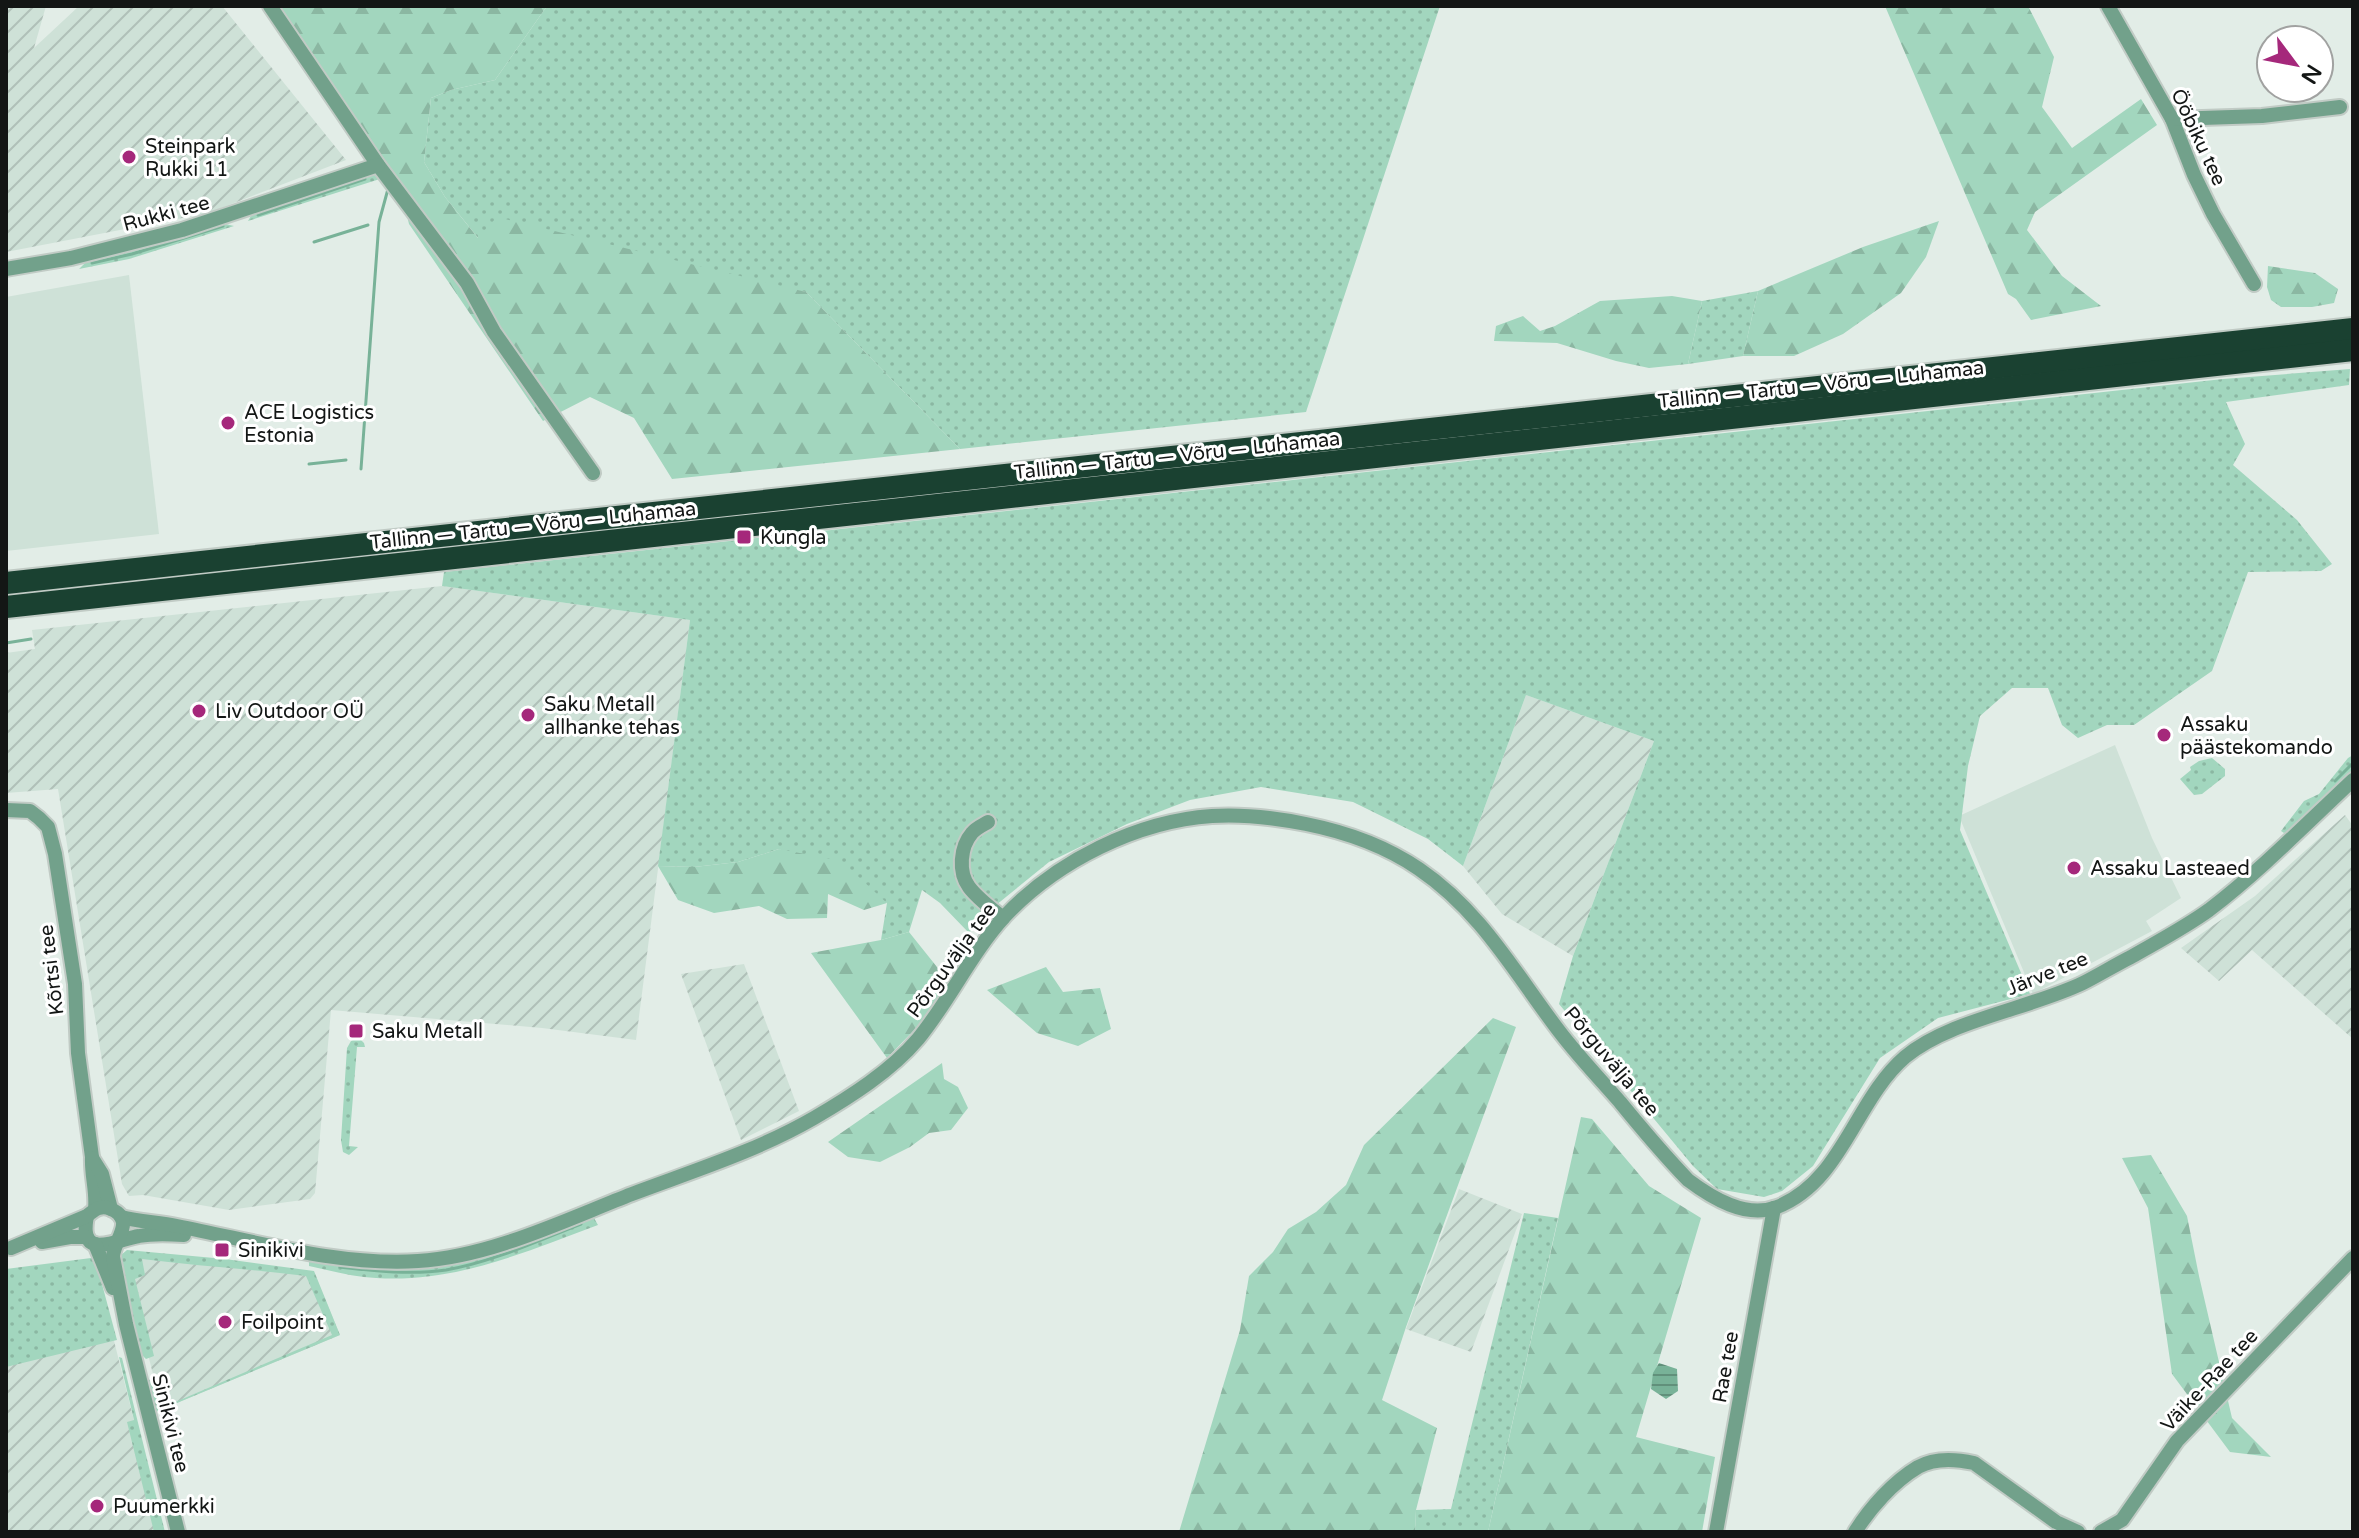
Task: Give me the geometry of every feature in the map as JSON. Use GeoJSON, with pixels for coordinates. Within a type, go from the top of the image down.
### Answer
{"type":"FeatureCollection","features":[{"type":"Feature","properties":{"kind":"highway","name":"Tallinn — Tartu — Võru — Luhamaa"},"geometry":{"type":"LineString","coordinates":[[6,583],[2353,329]]}},
{"type":"Feature","properties":{"kind":"highway","name":"Tallinn — Tartu — Võru — Luhamaa"},"geometry":{"type":"LineString","coordinates":[[6,607],[2353,350]]}},
{"type":"Feature","properties":{"kind":"street"},"geometry":{"type":"LineString","coordinates":[[270,6],[378,165],[467,283],[494,332],[593,473]]}},
{"type":"Feature","properties":{"kind":"street","name":"Ööbiku tee"},"geometry":{"type":"LineString","coordinates":[[2108,6],[2172,119],[2213,214],[2254,284]]}},
{"type":"Feature","properties":{"kind":"street"},"geometry":{"type":"LineString","coordinates":[[2172,119],[2262,116],[2340,107]]}},
{"type":"Feature","properties":{"kind":"street","name":"Rukki tee"},"geometry":{"type":"LineString","coordinates":[[6,269],[71,258],[182,230],[378,165]]}},
{"type":"Feature","properties":{"kind":"street","name":"Järve tee"},"geometry":{"type":"LineString","coordinates":[[1774,1208],[1798,1198],[1817,1179],[1887,1074],[1906,1056],[1953,1029],[2038,1002],[2083,983],[2165,938],[2232,891],[2353,780]]}},
{"type":"Feature","properties":{"kind":"street","name":"Kõrtsi tee"},"geometry":{"type":"LineString","coordinates":[[6,810],[30,811],[48,827],[55,854],[75,984],[78,1053],[96,1200],[91,1213]]}},
{"type":"Feature","properties":{"kind":"street","name":"Põrguvälja tee"},"geometry":{"type":"LineString","coordinates":[[116,1213],[224,1237],[375,1261],[454,1258],[531,1233],[752,1149],[812,1119],[895,1062],[915,1043],[1003,918],[1041,884],[1095,849],[1134,833],[1185,820],[1221,816],[1274,819],[1340,832],[1373,843],[1416,867],[1467,908],[1503,951],[1558,1030],[1688,1180],[1706,1194],[1727,1204],[1742,1208],[1774,1208]]}},
{"type":"Feature","properties":{"kind":"street"},"geometry":{"type":"LineString","coordinates":[[988,822],[973,832],[966,842],[962,872],[968,886],[1003,918]]}},
{"type":"Feature","properties":{"kind":"street","name":"Kõrtsi tee"},"geometry":{"type":"LineString","coordinates":[[92,1157],[102,1174],[116,1213]]}},
{"type":"Feature","properties":{"kind":"street"},"geometry":{"type":"LineString","coordinates":[[104,1207],[116,1213],[124,1225],[117,1242],[102,1246],[91,1240],[70,1237],[8,1248],[104,1207]]}},
{"type":"Feature","properties":{"kind":"street","name":"Rae tee"},"geometry":{"type":"LineString","coordinates":[[1716,1532],[1774,1208]]}},
{"type":"Feature","properties":{"kind":"street"},"geometry":{"type":"LineString","coordinates":[[91,1213],[85,1227],[91,1240]]}},
{"type":"Feature","properties":{"kind":"street","name":"Põrguvälja tee"},"geometry":{"type":"LineString","coordinates":[[117,1242],[141,1235],[224,1237]]}},
{"type":"Feature","properties":{"kind":"street","name":"Sinikivi tee"},"geometry":{"type":"LineString","coordinates":[[91,1240],[126,1324]]}},
{"type":"Feature","properties":{"kind":"street","name":"Sinikivi tee"},"geometry":{"type":"LineString","coordinates":[[117,1242],[113,1257],[126,1324],[178,1532]]}},
{"type":"Feature","properties":{"kind":"street","name":"Väike-Rae tee"},"geometry":{"type":"LineString","coordinates":[[2101,1532],[2122,1520],[2177,1441],[2353,1258]]}},
{"type":"Feature","properties":{"kind":"street"},"geometry":{"type":"LineString","coordinates":[[1855,1532],[1887,1492],[1919,1466],[1958,1460],[1974,1463],[2056,1522],[2078,1532]]}},
{"type":"Feature","properties":{"kind":"shaded area"},"geometry":{"type":"Polygon","coordinates":[[[6,6],[46,6],[34,48],[79,6],[222,6],[346,160],[208,213],[6,252],[6,6]]]}},
{"type":"Feature","properties":{"kind":"shaded area"},"geometry":{"type":"Polygon","coordinates":[[[129,275],[159,534],[6,551],[6,297],[129,275]]]}},
{"type":"Feature","properties":{"kind":"shaded area"},"geometry":{"type":"Polygon","coordinates":[[[442,586],[690,620],[636,1040],[542,1028],[331,1010],[315,1193],[310,1199],[229,1210],[143,1195],[129,1196],[122,1184],[58,789],[6,793],[6,653],[35,649],[32,630],[442,586]]]}},
{"type":"Feature","properties":{"kind":"shaded area"},"geometry":{"type":"Polygon","coordinates":[[[1526,695],[1654,741],[1573,956],[1502,914],[1463,866],[1526,695]]]}},
{"type":"Feature","properties":{"kind":"shaded area","name":"Assaku Lasteaed"},"geometry":{"type":"Polygon","coordinates":[[[2115,745],[2152,838],[2181,898],[2146,921],[2152,931],[2033,994],[1959,816],[2115,745]]]}},
{"type":"Feature","properties":{"kind":"shaded area"},"geometry":{"type":"Polygon","coordinates":[[[2345,815],[2353,826],[2353,1039],[2252,950],[2219,981],[2181,948],[2255,896],[2345,815]]]}},
{"type":"Feature","properties":{"kind":"shaded area"},"geometry":{"type":"Polygon","coordinates":[[[744,964],[799,1111],[741,1140],[681,974],[744,964]]]}},
{"type":"Feature","properties":{"kind":"shaded area"},"geometry":{"type":"Polygon","coordinates":[[[1459,1189],[1522,1214],[1471,1352],[1406,1329],[1459,1189]]]}},
{"type":"Feature","properties":{"kind":"shaded area"},"geometry":{"type":"Polygon","coordinates":[[[140,1255],[314,1273],[340,1335],[162,1409],[127,1273],[140,1255]]]}},
{"type":"Feature","properties":{"kind":"shaded area"},"geometry":{"type":"Polygon","coordinates":[[[94,1261],[162,1532],[6,1532],[6,1273],[94,1261]]]}},
{"type":"Feature","properties":{"kind":"shaded area"},"geometry":{"type":"Polygon","coordinates":[[[1659,1363],[1677,1369],[1678,1391],[1666,1399],[1651,1389],[1653,1373],[1659,1363]]]}},
{"type":"Feature","properties":{"kind":"green space"},"geometry":{"type":"Polygon","coordinates":[[[277,6],[547,6],[495,80],[431,98],[424,162],[445,197],[478,238],[497,217],[806,292],[960,449],[672,479],[634,418],[590,397],[543,421],[409,224],[401,191],[277,6]]]}},
{"type":"Feature","properties":{"kind":"green space"},"geometry":{"type":"Polygon","coordinates":[[[547,6],[1440,6],[1306,412],[960,449],[806,292],[479,239],[445,197],[424,162],[431,98],[495,80],[547,6]]]}},
{"type":"Feature","properties":{"kind":"green space"},"geometry":{"type":"Polygon","coordinates":[[[1885,6],[2028,6],[2054,57],[2042,107],[2072,148],[2141,99],[2157,125],[2035,212],[2027,230],[2062,276],[2101,306],[2031,320],[2016,299],[2008,294],[1885,6]]]}},
{"type":"Feature","properties":{"kind":"green space"},"geometry":{"type":"Polygon","coordinates":[[[371,174],[383,178],[248,221],[252,214],[371,174]]]}},
{"type":"Feature","properties":{"kind":"green space"},"geometry":{"type":"Polygon","coordinates":[[[1939,221],[1926,257],[1901,293],[1843,334],[1794,356],[1743,356],[1758,291],[1863,247],[1939,221]]]}},
{"type":"Feature","properties":{"kind":"green space"},"geometry":{"type":"Polygon","coordinates":[[[221,223],[234,226],[129,259],[79,269],[88,260],[221,223]]]}},
{"type":"Feature","properties":{"kind":"green space"},"geometry":{"type":"Polygon","coordinates":[[[2268,266],[2315,273],[2338,289],[2334,303],[2281,307],[2271,300],[2267,287],[2268,266]]]}},
{"type":"Feature","properties":{"kind":"green space"},"geometry":{"type":"Polygon","coordinates":[[[1758,291],[1743,356],[1688,364],[1702,301],[1758,291]]]}},
{"type":"Feature","properties":{"kind":"green space"},"geometry":{"type":"Polygon","coordinates":[[[1672,296],[1702,301],[1688,364],[1649,368],[1557,343],[1494,341],[1496,326],[1523,316],[1540,331],[1600,301],[1672,296]]]}},
{"type":"Feature","properties":{"kind":"green space"},"geometry":{"type":"Polygon","coordinates":[[[2350,369],[2349,385],[2226,402],[2245,444],[2233,465],[2297,520],[2332,564],[2321,571],[2248,572],[2212,671],[2134,725],[2107,725],[2078,738],[2062,725],[2048,688],[2012,688],[1980,716],[1968,766],[1960,830],[2030,994],[1938,1018],[1880,1058],[1813,1166],[1782,1191],[1764,1197],[1717,1189],[1693,1166],[1559,1004],[1573,956],[1654,741],[1526,695],[1463,866],[1428,839],[1353,802],[1261,787],[1190,800],[1127,824],[1049,862],[985,914],[969,933],[940,903],[922,890],[909,932],[881,940],[887,903],[779,849],[738,862],[694,867],[658,866],[690,620],[442,586],[444,572],[2223,379],[2350,369]]]}},
{"type":"Feature","properties":{"kind":"green space"},"geometry":{"type":"Polygon","coordinates":[[[2353,755],[2353,772],[2292,829],[2284,833],[2281,831],[2304,801],[2319,794],[2353,755]]]}},
{"type":"Feature","properties":{"kind":"green space"},"geometry":{"type":"Polygon","coordinates":[[[2212,758],[2225,769],[2225,776],[2202,794],[2194,795],[2180,779],[2199,761],[2212,758]]]}},
{"type":"Feature","properties":{"kind":"green space"},"geometry":{"type":"Polygon","coordinates":[[[779,849],[841,861],[887,903],[864,910],[828,894],[827,918],[787,919],[759,906],[714,913],[678,900],[658,866],[694,867],[738,862],[779,849]]]}},
{"type":"Feature","properties":{"kind":"green space"},"geometry":{"type":"Polygon","coordinates":[[[909,932],[949,982],[920,1024],[887,1058],[811,953],[909,932]]]}},
{"type":"Feature","properties":{"kind":"green space"},"geometry":{"type":"Polygon","coordinates":[[[1046,967],[1063,992],[1100,988],[1111,1029],[1078,1046],[1037,1033],[987,990],[1046,967]]]}},
{"type":"Feature","properties":{"kind":"green space"},"geometry":{"type":"Polygon","coordinates":[[[1493,1018],[1516,1027],[1382,1400],[1437,1428],[1416,1510],[1415,1532],[1179,1532],[1240,1330],[1249,1276],[1273,1252],[1288,1229],[1316,1212],[1346,1185],[1364,1145],[1493,1018]]]}},
{"type":"Feature","properties":{"kind":"green space"},"geometry":{"type":"Polygon","coordinates":[[[358,1037],[365,1047],[357,1047],[349,1146],[358,1147],[349,1155],[343,1152],[341,1140],[347,1048],[358,1037]]]}},
{"type":"Feature","properties":{"kind":"green space"},"geometry":{"type":"Polygon","coordinates":[[[942,1063],[944,1079],[958,1087],[968,1108],[951,1130],[929,1133],[880,1162],[848,1157],[828,1142],[942,1063]]]}},
{"type":"Feature","properties":{"kind":"green space"},"geometry":{"type":"Polygon","coordinates":[[[1581,1117],[1592,1119],[1649,1186],[1701,1218],[1636,1437],[1715,1457],[1702,1532],[1488,1532],[1581,1117]]]}},
{"type":"Feature","properties":{"kind":"green space"},"geometry":{"type":"Polygon","coordinates":[[[2151,1155],[2187,1216],[2232,1418],[2271,1457],[2230,1452],[2172,1374],[2148,1208],[2122,1158],[2151,1155]]]}},
{"type":"Feature","properties":{"kind":"green space"},"geometry":{"type":"Polygon","coordinates":[[[1524,1213],[1558,1218],[1488,1532],[1415,1532],[1416,1510],[1451,1509],[1524,1213]]]}},
{"type":"Feature","properties":{"kind":"green space"},"geometry":{"type":"Polygon","coordinates":[[[591,1218],[598,1225],[490,1264],[434,1276],[368,1277],[309,1266],[309,1260],[393,1269],[463,1263],[591,1218]]]}},
{"type":"Feature","properties":{"kind":"green space"},"geometry":{"type":"Polygon","coordinates":[[[127,1250],[314,1271],[340,1335],[165,1408],[164,1413],[156,1411],[147,1384],[152,1376],[158,1376],[166,1406],[332,1335],[306,1276],[142,1259],[145,1275],[135,1279],[154,1356],[146,1359],[140,1353],[117,1260],[127,1250]]]}},
{"type":"Feature","properties":{"kind":"green space"},"geometry":{"type":"Polygon","coordinates":[[[95,1258],[117,1340],[6,1367],[6,1269],[95,1258]]]}},
{"type":"Feature","properties":{"kind":"green space"},"geometry":{"type":"Polygon","coordinates":[[[119,1357],[122,1358],[165,1532],[154,1532],[127,1422],[134,1420],[119,1357]]]}},
{"type":"Feature","properties":{"kind":"waterway"},"geometry":{"type":"LineString","coordinates":[[258,215],[365,179]]}},
{"type":"Feature","properties":{"kind":"waterway"},"geometry":{"type":"LineString","coordinates":[[361,469],[379,222],[388,189]]}},
{"type":"Feature","properties":{"kind":"waterway"},"geometry":{"type":"LineString","coordinates":[[314,242],[368,225]]}},
{"type":"Feature","properties":{"kind":"waterway"},"geometry":{"type":"LineString","coordinates":[[92,263],[223,226]]}},
{"type":"Feature","properties":{"kind":"waterway"},"geometry":{"type":"LineString","coordinates":[[309,464],[346,460]]}},
{"type":"Feature","properties":{"kind":"waterway"},"geometry":{"type":"LineString","coordinates":[[6,643],[31,639]]}},
{"type":"Feature","properties":{"kind":"waterway"},"geometry":{"type":"LineString","coordinates":[[2335,781],[2353,763]]}},
{"type":"Feature","properties":{"kind":"waterway"},"geometry":{"type":"LineString","coordinates":[[340,1267],[407,1272],[446,1270],[498,1256],[581,1224]]}},
{"type":"Feature","properties":{"kind":"place","name":"Steinpark Rukki 11"},"geometry":{"type":"Point","coordinates":[129,157]}},
{"type":"Feature","properties":{"kind":"place","name":"ACE Logistics Estonia"},"geometry":{"type":"Point","coordinates":[228,423]}},
{"type":"Feature","properties":{"kind":"place","name":"Kungla"},"geometry":{"type":"Point","coordinates":[744,537]}},
{"type":"Feature","properties":{"kind":"place","name":"Liv Outdoor OÜ"},"geometry":{"type":"Point","coordinates":[199,711]}},
{"type":"Feature","properties":{"kind":"place","name":"Saku Metall allhanke tehas"},"geometry":{"type":"Point","coordinates":[528,715]}},
{"type":"Feature","properties":{"kind":"place","name":"Assaku päästekomando"},"geometry":{"type":"Point","coordinates":[2164,735]}},
{"type":"Feature","properties":{"kind":"place","name":"Assaku Lasteaed"},"geometry":{"type":"Point","coordinates":[2074,868]}},
{"type":"Feature","properties":{"kind":"place","name":"Saku Metall"},"geometry":{"type":"Point","coordinates":[356,1031]}},
{"type":"Feature","properties":{"kind":"place","name":"Sinikivi"},"geometry":{"type":"Point","coordinates":[222,1250]}},
{"type":"Feature","properties":{"kind":"place","name":"Foilpoint"},"geometry":{"type":"Point","coordinates":[225,1322]}},
{"type":"Feature","properties":{"kind":"place","name":"Puumerkki"},"geometry":{"type":"Point","coordinates":[97,1506]}}]}
